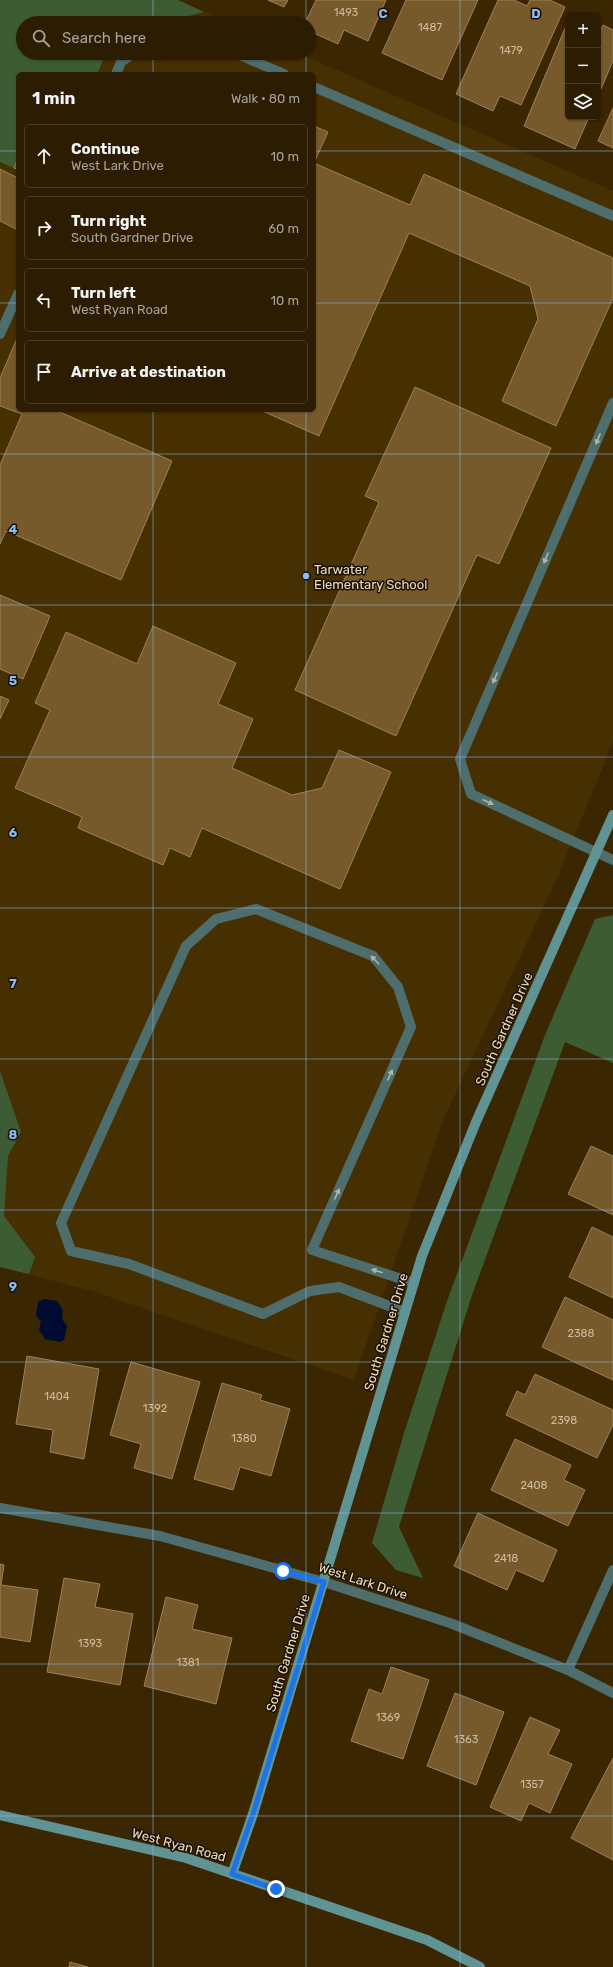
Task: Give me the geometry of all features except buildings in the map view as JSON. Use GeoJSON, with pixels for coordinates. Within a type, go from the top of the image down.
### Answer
{"type":"FeatureCollection","features":[{"type":"Feature","properties":{"kind":"street"},"geometry":{"type":"LineString","coordinates":[[117,72],[121,62],[124,60]]}},
{"type":"Feature","properties":{"kind":"street"},"geometry":{"type":"LineString","coordinates":[[251,60],[279,72]]}},
{"type":"Feature","properties":{"kind":"street"},"geometry":{"type":"LineString","coordinates":[[316,88],[613,216]]}},
{"type":"Feature","properties":{"kind":"street"},"geometry":{"type":"LineString","coordinates":[[0,334],[16,298]]}},
{"type":"Feature","properties":{"kind":"street"},"geometry":{"type":"LineString","coordinates":[[613,403],[460,759],[472,794],[613,860]]}},
{"type":"Feature","properties":{"kind":"street","name":"South Gardner Drive"},"geometry":{"type":"LineString","coordinates":[[232,1874],[253,1814],[422,1256],[476,1122],[613,815]]}},
{"type":"Feature","properties":{"kind":"street"},"geometry":{"type":"LineString","coordinates":[[405,1312],[339,1288],[310,1291],[263,1314],[129,1264],[70,1251],[61,1222],[186,946],[216,919],[256,909],[373,956],[398,987],[411,1027],[312,1250],[414,1283]]}},
{"type":"Feature","properties":{"kind":"street","name":"West Lark Drive"},"geometry":{"type":"LineString","coordinates":[[0,1508],[160,1536],[324,1582],[450,1623],[568,1670],[613,1693]]}},
{"type":"Feature","properties":{"kind":"street"},"geometry":{"type":"LineString","coordinates":[[568,1670],[613,1570]]}},
{"type":"Feature","properties":{"kind":"street","name":"West Ryan Road"},"geometry":{"type":"LineString","coordinates":[[0,1815],[186,1858],[427,1940],[480,1967]]}},
{"type":"Feature","properties":{"kind":"shaded area","name":"Tarwater Elementary School"},"geometry":{"type":"Polygon","coordinates":[[[0,0],[178,0],[214,16],[16,16],[16,60],[314,60],[613,191],[613,742],[555,883],[443,1120],[354,1380],[92,1291],[0,1267],[0,0]]]}},
{"type":"Feature","properties":{"kind":"green space"},"geometry":{"type":"Polygon","coordinates":[[[0,0],[178,0],[204,12],[189,16],[16,16],[16,60],[103,60],[98,72],[16,72],[16,169],[0,162],[0,0]]]}},
{"type":"Feature","properties":{"kind":"green space"},"geometry":{"type":"Polygon","coordinates":[[[613,915],[613,1063],[565,1042],[472,1295],[399,1527],[423,1578],[396,1570],[372,1543],[404,1433],[447,1301],[545,1035],[595,919],[613,915]]]}},
{"type":"Feature","properties":{"kind":"green space"},"geometry":{"type":"Polygon","coordinates":[[[0,1071],[21,1132],[8,1156],[4,1216],[35,1257],[29,1274],[0,1267],[0,1071]]]}},
{"type":"Feature","properties":{"kind":"water"},"geometry":{"type":"Polygon","coordinates":[[[44,1299],[57,1301],[63,1310],[62,1319],[67,1326],[64,1340],[60,1342],[45,1339],[39,1330],[41,1321],[36,1316],[38,1302],[44,1299]]]}},
{"type":"Feature","properties":{"kind":"place","name":"Tarwater Elementary School"},"geometry":{"type":"Point","coordinates":[306,576]}},
{"type":"Feature","properties":{"kind":"route"},"geometry":{"type":"LineString","coordinates":[[276,1889],[232,1874],[253,1814],[324,1582],[283,1571]]}}]}
